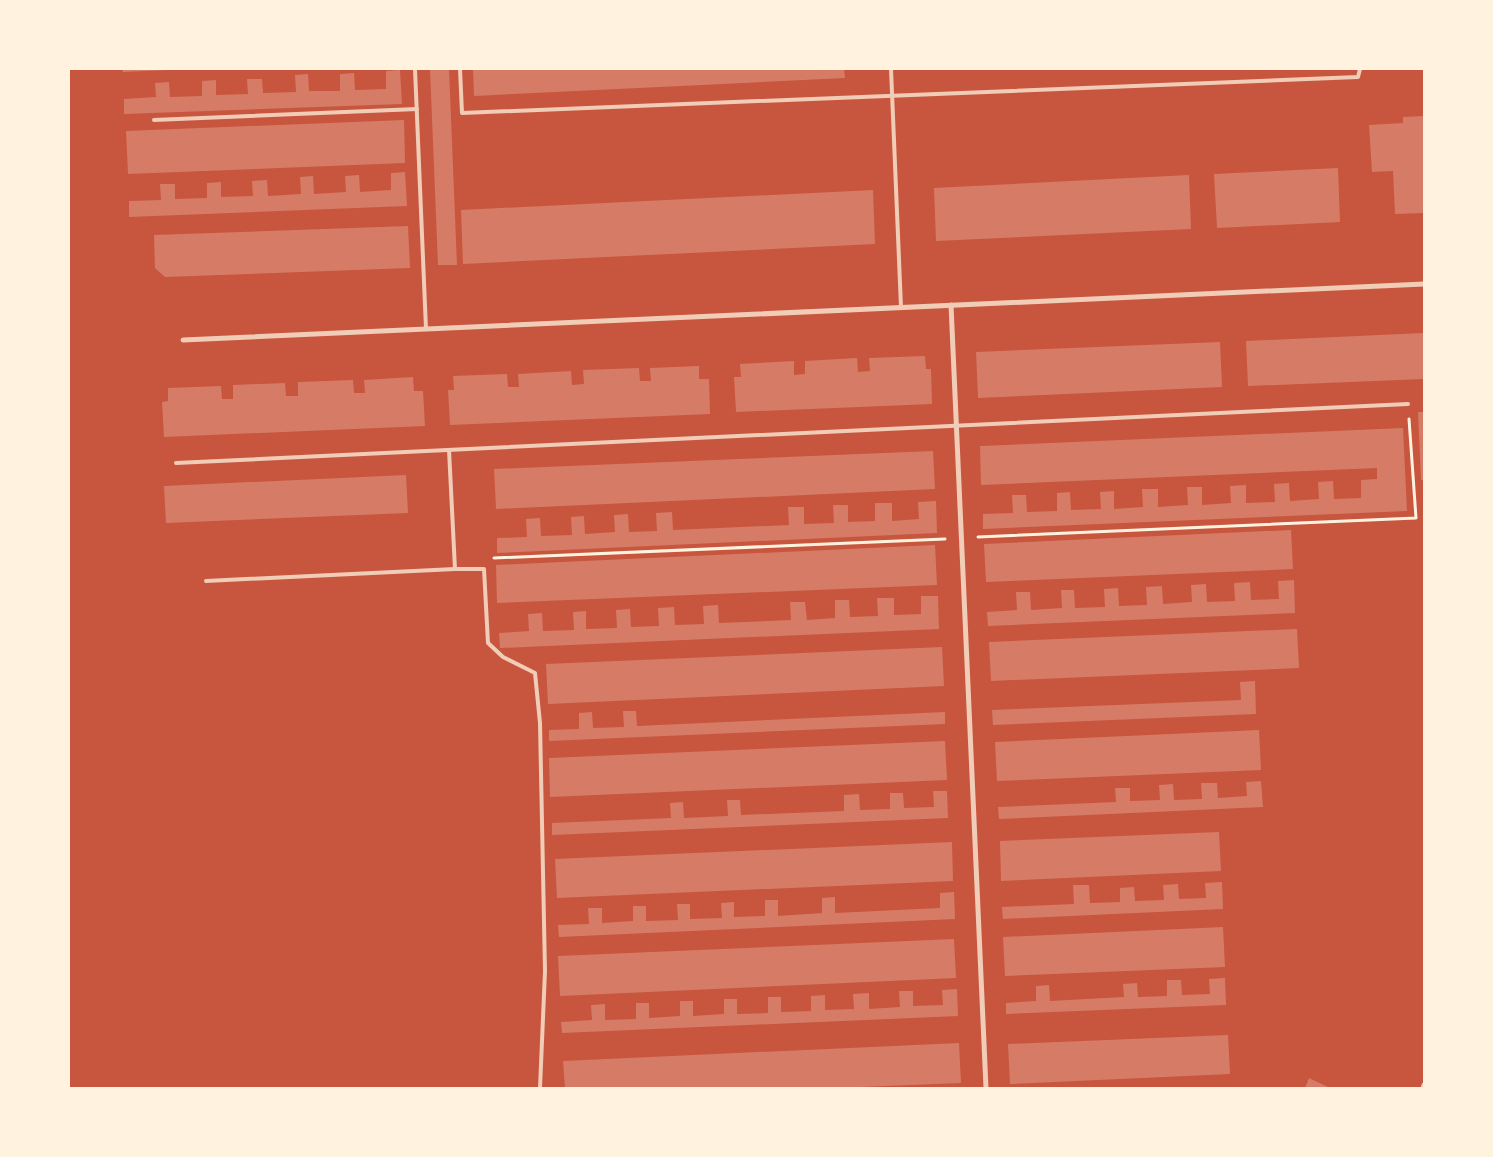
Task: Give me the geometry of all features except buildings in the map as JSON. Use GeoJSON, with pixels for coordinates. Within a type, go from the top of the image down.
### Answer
{"type":"FeatureCollection","features":[{"type":"Feature","properties":{"kind":"street"},"geometry":{"type":"LineString","coordinates":[[183,340],[1424,284]]}},
{"type":"Feature","properties":{"kind":"street"},"geometry":{"type":"LineString","coordinates":[[950,305],[986,1088]]}},
{"type":"Feature","properties":{"kind":"lane"},"geometry":{"type":"LineString","coordinates":[[415,69],[426,329]]}},
{"type":"Feature","properties":{"kind":"lane"},"geometry":{"type":"LineString","coordinates":[[460,69],[462,113],[1358,77],[1360,69]]}},
{"type":"Feature","properties":{"kind":"lane"},"geometry":{"type":"LineString","coordinates":[[892,69],[901,307]]}},
{"type":"Feature","properties":{"kind":"lane"},"geometry":{"type":"LineString","coordinates":[[154,120],[417,109]]}},
{"type":"Feature","properties":{"kind":"lane"},"geometry":{"type":"LineString","coordinates":[[176,464],[1408,404]]}},
{"type":"Feature","properties":{"kind":"lane"},"geometry":{"type":"LineString","coordinates":[[449,450],[455,569]]}},
{"type":"Feature","properties":{"kind":"lane"},"geometry":{"type":"LineString","coordinates":[[206,581],[484,569],[488,644],[503,657],[535,673],[540,723],[545,971],[540,1088]]}},
{"type":"Feature","properties":{"kind":"path"},"geometry":{"type":"LineString","coordinates":[[484,569],[491,558],[1416,518],[1408,404]]}}]}
